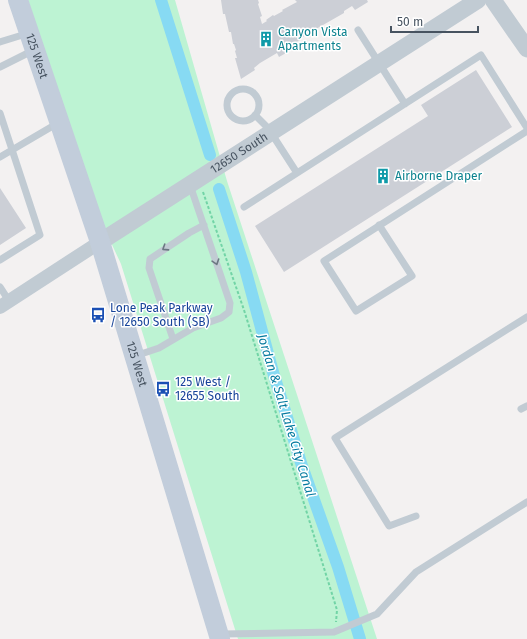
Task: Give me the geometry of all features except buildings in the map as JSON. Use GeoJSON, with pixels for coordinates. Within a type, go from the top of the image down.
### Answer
{"type":"FeatureCollection","features":[{"type":"Feature","properties":{"kind":"main road","name":"125 West"},"geometry":{"type":"LineString","coordinates":[[18,0],[100,242],[219,637]]}},
{"type":"Feature","properties":{"kind":"street","name":"12650 South"},"geometry":{"type":"LineString","coordinates":[[4,304],[478,0]]}},
{"type":"Feature","properties":{"kind":"street"},"geometry":{"type":"LineString","coordinates":[[493,0],[527,49]]}},
{"type":"Feature","properties":{"kind":"lane"},"geometry":{"type":"LineString","coordinates":[[358,30],[405,104]]}},
{"type":"Feature","properties":{"kind":"lane"},"geometry":{"type":"LineString","coordinates":[[0,42],[32,41]]}},
{"type":"Feature","properties":{"kind":"lane"},"geometry":{"type":"LineString","coordinates":[[0,67],[32,41]]}},
{"type":"Feature","properties":{"kind":"lane"},"geometry":{"type":"LineString","coordinates":[[244,207],[481,56],[527,128]]}},
{"type":"Feature","properties":{"kind":"lane"},"geometry":{"type":"LineString","coordinates":[[243,89],[256,95],[259,108],[255,116],[247,120],[238,120],[234,117],[228,110],[228,100],[234,92],[243,89]]}},
{"type":"Feature","properties":{"kind":"lane"},"geometry":{"type":"LineString","coordinates":[[0,113],[40,235],[0,260]]}},
{"type":"Feature","properties":{"kind":"lane"},"geometry":{"type":"LineString","coordinates":[[255,116],[264,123],[297,173]]}},
{"type":"Feature","properties":{"kind":"lane"},"geometry":{"type":"LineString","coordinates":[[0,158],[59,122]]}},
{"type":"Feature","properties":{"kind":"lane"},"geometry":{"type":"LineString","coordinates":[[379,225],[412,276],[356,311],[324,260],[379,225],[527,131]]}},
{"type":"Feature","properties":{"kind":"lane"},"geometry":{"type":"LineString","coordinates":[[135,356],[159,348],[193,328],[221,318],[229,312],[230,303],[204,224],[195,182]]}},
{"type":"Feature","properties":{"kind":"lane"},"geometry":{"type":"LineString","coordinates":[[173,339],[149,268],[150,259],[204,224]]}},
{"type":"Feature","properties":{"kind":"lane"},"geometry":{"type":"LineString","coordinates":[[0,287],[4,304]]}},
{"type":"Feature","properties":{"kind":"lane"},"geometry":{"type":"LineString","coordinates":[[416,516],[389,526],[335,438],[527,317]]}},
{"type":"Feature","properties":{"kind":"lane"},"geometry":{"type":"LineString","coordinates":[[219,637],[336,631],[366,619],[377,614],[416,572],[527,502]]}},
{"type":"Feature","properties":{"kind":"path"},"geometry":{"type":"LineString","coordinates":[[195,182],[244,310],[338,610],[336,631]]}},
{"type":"Feature","properties":{"kind":"green space"},"geometry":{"type":"Polygon","coordinates":[[[28,0],[175,0],[227,181],[377,639],[238,639],[121,264],[94,206],[28,0]]]}},
{"type":"Feature","properties":{"kind":"waterway","name":"Jordan & Salt Lake City Canal"},"geometry":{"type":"LineString","coordinates":[[161,0],[210,155]]}},
{"type":"Feature","properties":{"kind":"waterway","name":"Jordan & Salt Lake City Canal"},"geometry":{"type":"LineString","coordinates":[[219,189],[246,272],[273,372],[302,466],[338,567],[360,639]]}},
{"type":"Feature","properties":{"kind":"place","name":"Canyon Vista Apartments"},"geometry":{"type":"Point","coordinates":[266,39]}},
{"type":"Feature","properties":{"kind":"place","name":"Airborne Draper"},"geometry":{"type":"Point","coordinates":[383,176]}},
{"type":"Feature","properties":{"kind":"place","name":"Lone Peak Parkway / 12650 South (SB)"},"geometry":{"type":"Point","coordinates":[98,315]}},
{"type":"Feature","properties":{"kind":"place","name":"125 West / 12655 South"},"geometry":{"type":"Point","coordinates":[163,389]}}]}
